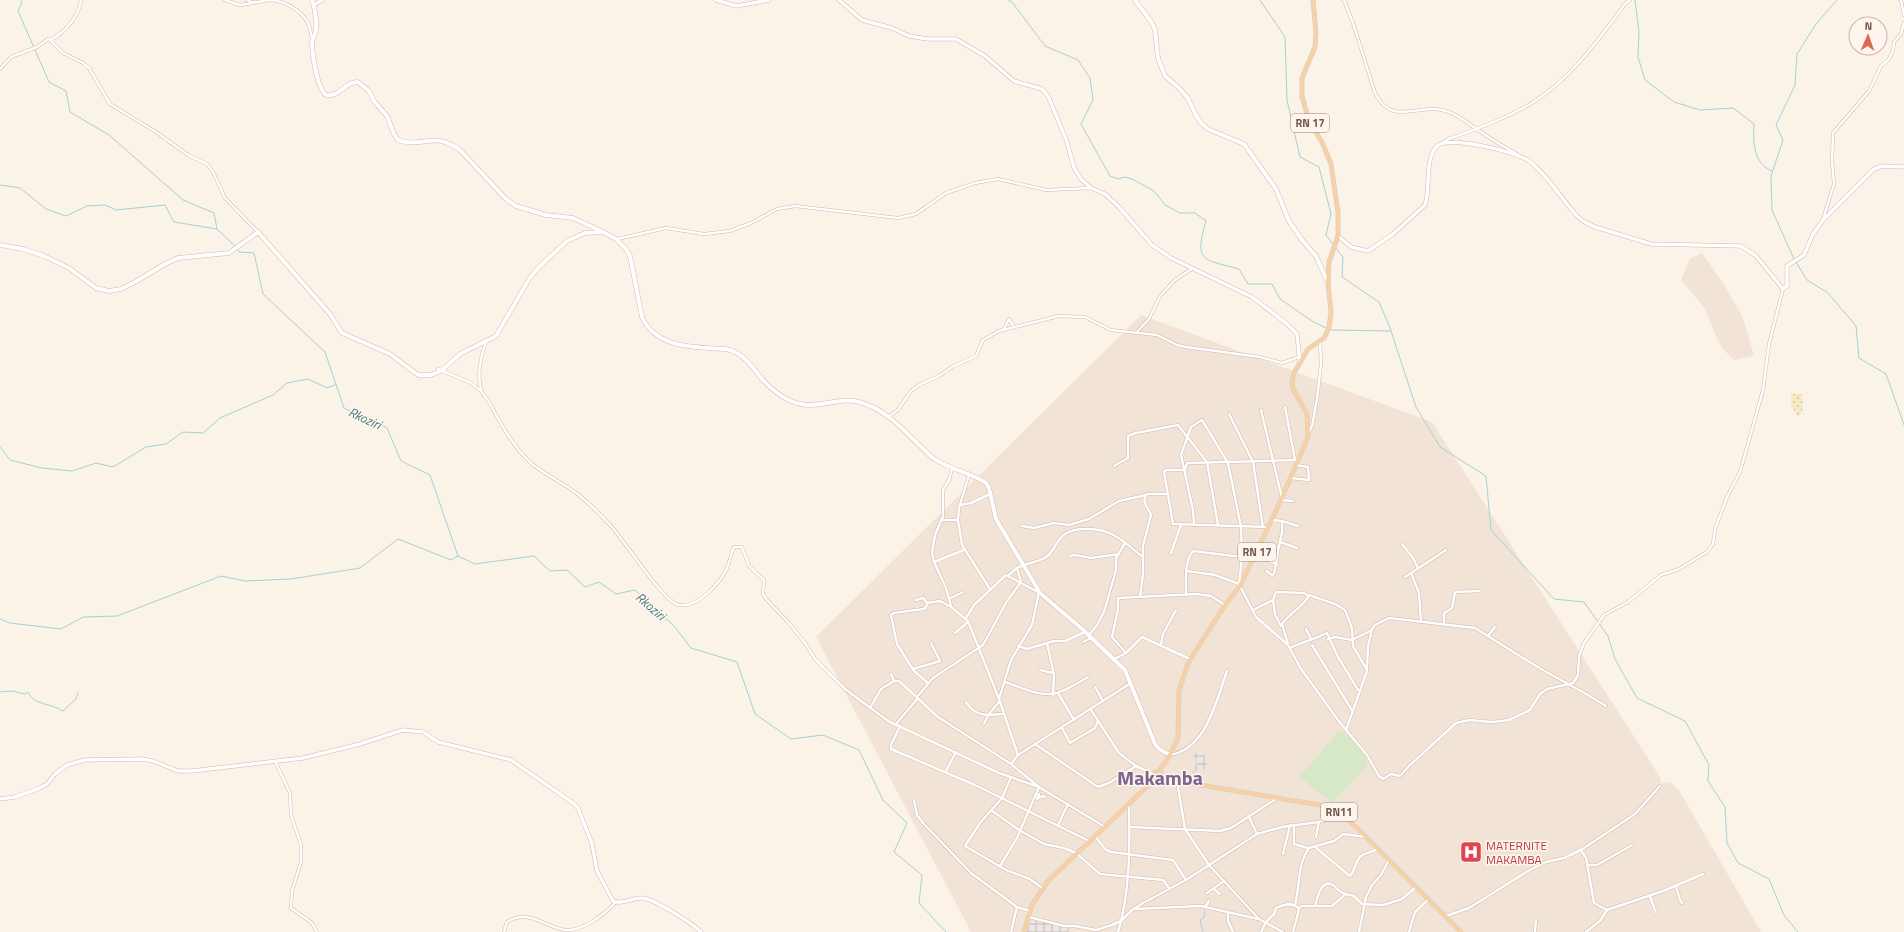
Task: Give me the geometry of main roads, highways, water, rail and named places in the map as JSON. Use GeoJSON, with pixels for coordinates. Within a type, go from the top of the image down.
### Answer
{"type":"FeatureCollection","features":[{"type":"Feature","properties":{"kind":"main road"},"geometry":{"type":"LineString","coordinates":[[312,0],[314,5],[315,29],[312,39],[312,52],[320,89],[326,95],[335,96],[351,83],[358,82],[369,91],[374,101],[386,116],[398,140],[410,143],[442,140],[451,144],[460,150],[506,199],[516,206],[546,215],[573,218],[616,239],[624,246],[630,256],[642,317],[646,326],[654,334],[671,342],[726,348],[734,351],[751,364],[763,380],[775,392],[791,401],[805,406],[837,402],[856,402],[871,407],[888,416],[932,458],[952,469],[986,483],[996,519],[1040,592],[1088,634],[1125,670],[1132,683],[1155,744],[1170,755]]}},
{"type":"Feature","properties":{"kind":"main road"},"geometry":{"type":"LineString","coordinates":[[1135,0],[1152,23],[1158,58],[1165,76],[1180,88],[1187,97],[1196,117],[1202,124],[1208,129],[1244,144],[1279,196],[1294,229],[1316,256],[1328,284]]}},
{"type":"Feature","properties":{"kind":"main road","name":"RN 17"},"geometry":{"type":"LineString","coordinates":[[1160,773],[1178,738],[1180,686],[1190,659],[1225,605],[1240,585],[1255,556],[1266,527],[1272,520],[1282,500],[1309,432],[1307,414],[1296,395],[1292,382],[1308,349],[1324,338],[1329,328],[1331,312],[1328,284],[1329,262],[1338,236],[1338,212],[1331,164],[1329,157],[1309,120],[1302,96],[1302,78],[1314,48],[1316,33],[1313,0]]}},
{"type":"Feature","properties":{"kind":"main road"},"geometry":{"type":"LineString","coordinates":[[0,245],[24,249],[44,256],[69,268],[96,288],[109,291],[128,285],[178,258],[229,253],[258,232],[330,314],[342,332],[390,354],[418,375],[431,375],[440,370],[460,354],[496,336],[529,279],[558,248],[580,234],[603,232]]}},
{"type":"Feature","properties":{"kind":"main road"},"geometry":{"type":"LineString","coordinates":[[1024,932],[1030,911],[1042,888],[1094,836],[1129,806],[1155,779],[1153,774],[1160,773],[1160,780]]}},
{"type":"Feature","properties":{"kind":"main road","name":"RN11"},"geometry":{"type":"LineString","coordinates":[[1160,773],[1171,780]]}},
{"type":"Feature","properties":{"kind":"main road","name":"RN11"},"geometry":{"type":"LineString","coordinates":[[1155,779],[1171,780],[1278,797],[1325,806],[1342,814],[1462,932]]}},
{"type":"Feature","properties":{"kind":"waterway"},"geometry":{"type":"LineString","coordinates":[[21,0],[22,2],[18,11],[49,82],[66,91],[70,112],[109,135],[183,200],[214,213],[217,229]]}},
{"type":"Feature","properties":{"kind":"waterway"},"geometry":{"type":"LineString","coordinates":[[1008,0],[1012,2],[1045,46],[1078,60],[1090,78],[1093,100],[1081,124],[1110,176],[1118,179],[1125,177],[1132,179],[1154,191],[1165,205],[1180,213],[1195,213],[1206,221],[1201,244],[1201,252],[1204,257],[1217,263],[1239,269],[1248,284],[1272,284],[1280,299],[1312,321],[1328,329]]}},
{"type":"Feature","properties":{"kind":"waterway"},"geometry":{"type":"LineString","coordinates":[[1260,0],[1285,37],[1287,100],[1300,157],[1319,167],[1331,214],[1326,235],[1333,244]]}},
{"type":"Feature","properties":{"kind":"waterway"},"geometry":{"type":"LineString","coordinates":[[1635,0],[1639,32],[1638,57],[1645,80],[1674,102],[1700,110],[1733,108],[1754,124],[1754,145],[1758,157],[1761,163],[1772,171]]}},
{"type":"Feature","properties":{"kind":"waterway"},"geometry":{"type":"LineString","coordinates":[[1794,259],[1772,210],[1771,176],[1783,140],[1776,125],[1795,85],[1797,54],[1816,24],[1837,0]]}},
{"type":"Feature","properties":{"kind":"waterway"},"geometry":{"type":"LineString","coordinates":[[0,185],[20,188],[46,209],[66,216],[87,206],[105,205],[116,210],[165,205],[174,222],[217,229],[235,246]]}},
{"type":"Feature","properties":{"kind":"waterway"},"geometry":{"type":"LineString","coordinates":[[1335,247],[1343,257],[1342,277],[1379,302],[1391,330]]}},
{"type":"Feature","properties":{"kind":"waterway","name":"Rkoziri"},"geometry":{"type":"LineString","coordinates":[[237,249],[239,252],[254,253],[263,294],[325,352],[344,408],[387,428],[401,461],[430,475],[458,556],[475,564],[534,556],[550,571],[567,570],[585,587],[599,582],[616,594],[635,590],[674,626],[691,648],[737,662],[755,714],[791,739],[823,735],[859,750],[883,800],[907,823],[894,852],[922,875],[919,903],[946,932]]}},
{"type":"Feature","properties":{"kind":"waterway"},"geometry":{"type":"LineString","coordinates":[[1796,262],[1807,280],[1828,293],[1856,326],[1859,358],[1886,374],[1904,425]]}},
{"type":"Feature","properties":{"kind":"waterway"},"geometry":{"type":"LineString","coordinates":[[1331,330],[1391,331],[1416,407],[1440,447],[1486,476],[1491,530],[1554,599],[1584,602],[1608,636],[1615,659],[1637,698],[1685,721],[1709,765],[1708,781],[1725,807],[1727,843],[1738,863],[1769,879],[1784,915],[1798,932]]}},
{"type":"Feature","properties":{"kind":"waterway"},"geometry":{"type":"LineString","coordinates":[[0,447],[10,460],[42,468],[72,471],[96,463],[113,467],[146,447],[166,444],[183,432],[203,433],[220,418],[273,395],[287,383],[308,379],[327,388],[335,385]]}},
{"type":"Feature","properties":{"kind":"waterway"},"geometry":{"type":"LineString","coordinates":[[0,619],[10,623],[61,629],[83,617],[117,616],[221,576],[245,581],[291,579],[360,568],[398,539],[451,560],[458,556]]}},
{"type":"Feature","properties":{"kind":"waterway"},"geometry":{"type":"LineString","coordinates":[[0,692],[12,691],[25,694],[28,692],[34,700],[59,708],[63,711],[76,699],[78,693]]}},
{"type":"Feature","properties":{"kind":"waterway"},"geometry":{"type":"LineString","coordinates":[[1203,932],[1200,920],[1204,917],[1205,911]]}},
{"type":"Feature","properties":{"kind":"place","name":"MATERNITE MAKAMBA"},"geometry":{"type":"Point","coordinates":[1471,852]}},
{"type":"Feature","properties":{"kind":"district","name":"Makamba"},"geometry":{"type":"Point","coordinates":[1160,777]}}]}
